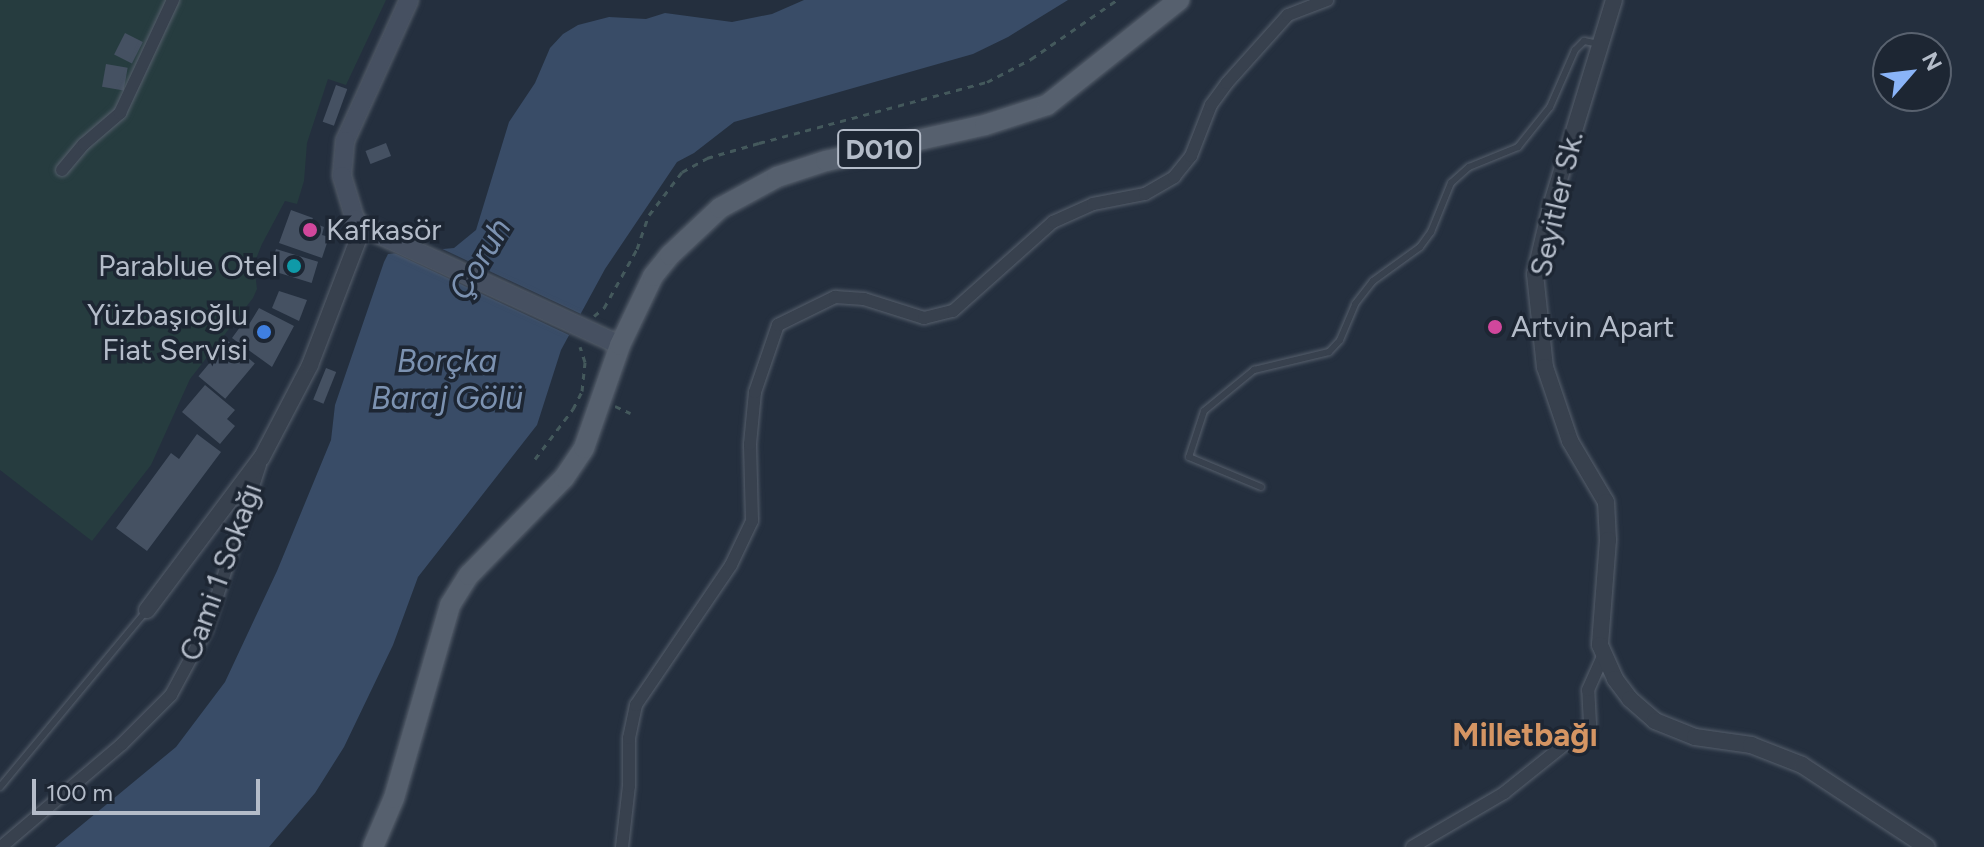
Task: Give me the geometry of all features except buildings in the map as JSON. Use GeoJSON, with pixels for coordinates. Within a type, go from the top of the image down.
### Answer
{"type":"FeatureCollection","features":[{"type":"Feature","properties":{"kind":"main road"},"geometry":{"type":"LineString","coordinates":[[409,0],[345,141],[341,160],[345,195],[355,219],[363,227],[620,345]]}},
{"type":"Feature","properties":{"kind":"main road","name":"D010"},"geometry":{"type":"LineString","coordinates":[[373,847],[394,798],[450,605],[469,575],[541,502],[584,448],[620,345],[653,276],[670,255],[696,228],[738,196],[777,177],[826,161],[1032,112],[1073,88],[1179,0]]}},
{"type":"Feature","properties":{"kind":"street"},"geometry":{"type":"LineString","coordinates":[[62,170],[84,144],[120,113],[173,0]]}},
{"type":"Feature","properties":{"kind":"street"},"geometry":{"type":"LineString","coordinates":[[622,847],[629,786],[629,738],[636,705],[731,565],[752,521],[750,444],[755,392],[778,325],[835,297],[864,299],[924,318],[953,311],[1053,222],[1093,204],[1145,194],[1174,177],[1191,156],[1211,105],[1227,83],[1288,15],[1327,0]]}},
{"type":"Feature","properties":{"kind":"street","name":"Seyitler Sk."},"geometry":{"type":"LineString","coordinates":[[1614,0],[1551,206],[1535,274],[1545,367],[1570,441],[1606,502],[1608,540],[1600,645],[1630,699],[1655,721],[1695,737],[1751,745],[1802,765],[1927,847]]}},
{"type":"Feature","properties":{"kind":"street"},"geometry":{"type":"LineString","coordinates":[[147,610],[262,457],[310,365],[363,227]]}},
{"type":"Feature","properties":{"kind":"street","name":"Cami 1 Sokağı"},"geometry":{"type":"LineString","coordinates":[[1,847],[122,744],[176,688],[206,630],[262,457]]}},
{"type":"Feature","properties":{"kind":"street"},"geometry":{"type":"LineString","coordinates":[[1412,847],[1504,793],[1590,724],[1588,690],[1604,654]]}},
{"type":"Feature","properties":{"kind":"lane"},"geometry":{"type":"LineString","coordinates":[[1261,487],[1189,457],[1204,411],[1254,370],[1329,352],[1340,340],[1355,304],[1373,281],[1426,240],[1451,183],[1469,167],[1518,147],[1550,107],[1575,50],[1584,41],[1600,44]]}},
{"type":"Feature","properties":{"kind":"lane"},"geometry":{"type":"LineString","coordinates":[[0,787],[147,610]]}},
{"type":"Feature","properties":{"kind":"path"},"geometry":{"type":"LineString","coordinates":[[535,459],[573,409],[582,391],[585,362],[579,328],[604,308],[637,249],[649,215],[682,172],[707,158],[746,146],[987,82],[1031,59],[1117,0]]}},
{"type":"Feature","properties":{"kind":"green space"},"geometry":{"type":"Polygon","coordinates":[[[0,0],[386,0],[346,85],[328,79],[307,143],[304,181],[297,204],[285,201],[262,244],[254,264],[257,289],[253,298],[190,379],[151,465],[92,541],[0,470],[0,0]]]}},
{"type":"Feature","properties":{"kind":"water","name":"Borçka Baraj Gölü"},"geometry":{"type":"Polygon","coordinates":[[[804,0],[1068,0],[1008,37],[973,54],[734,122],[677,162],[605,269],[561,350],[537,425],[418,577],[393,645],[344,747],[315,793],[269,847],[55,847],[176,747],[225,682],[277,571],[331,440],[335,405],[388,254],[454,248],[476,230],[509,122],[535,83],[550,48],[563,34],[578,25],[609,17],[646,19],[665,13],[732,22],[772,14],[804,0]]]}},
{"type":"Feature","properties":{"kind":"pier"},"geometry":{"type":"Polygon","coordinates":[[[436,246],[581,314],[569,335],[388,250],[436,246]]]}},
{"type":"Feature","properties":{"kind":"place","name":"Kafkasör"},"geometry":{"type":"Point","coordinates":[310,230]}},
{"type":"Feature","properties":{"kind":"place","name":"Parablue Otel"},"geometry":{"type":"Point","coordinates":[294,266]}},
{"type":"Feature","properties":{"kind":"place","name":"Artvin Apart"},"geometry":{"type":"Point","coordinates":[1495,327]}},
{"type":"Feature","properties":{"kind":"place","name":"Yüzbaşıoğlu Fiat Servisi"},"geometry":{"type":"Point","coordinates":[264,332]}},
{"type":"Feature","properties":{"kind":"district","name":"Milletbağı"},"geometry":{"type":"Point","coordinates":[1525,735]}},
{"type":"Feature","properties":{"kind":"water label","name":"Çoruh"},"geometry":{"type":"Point","coordinates":[480,259]}}]}
